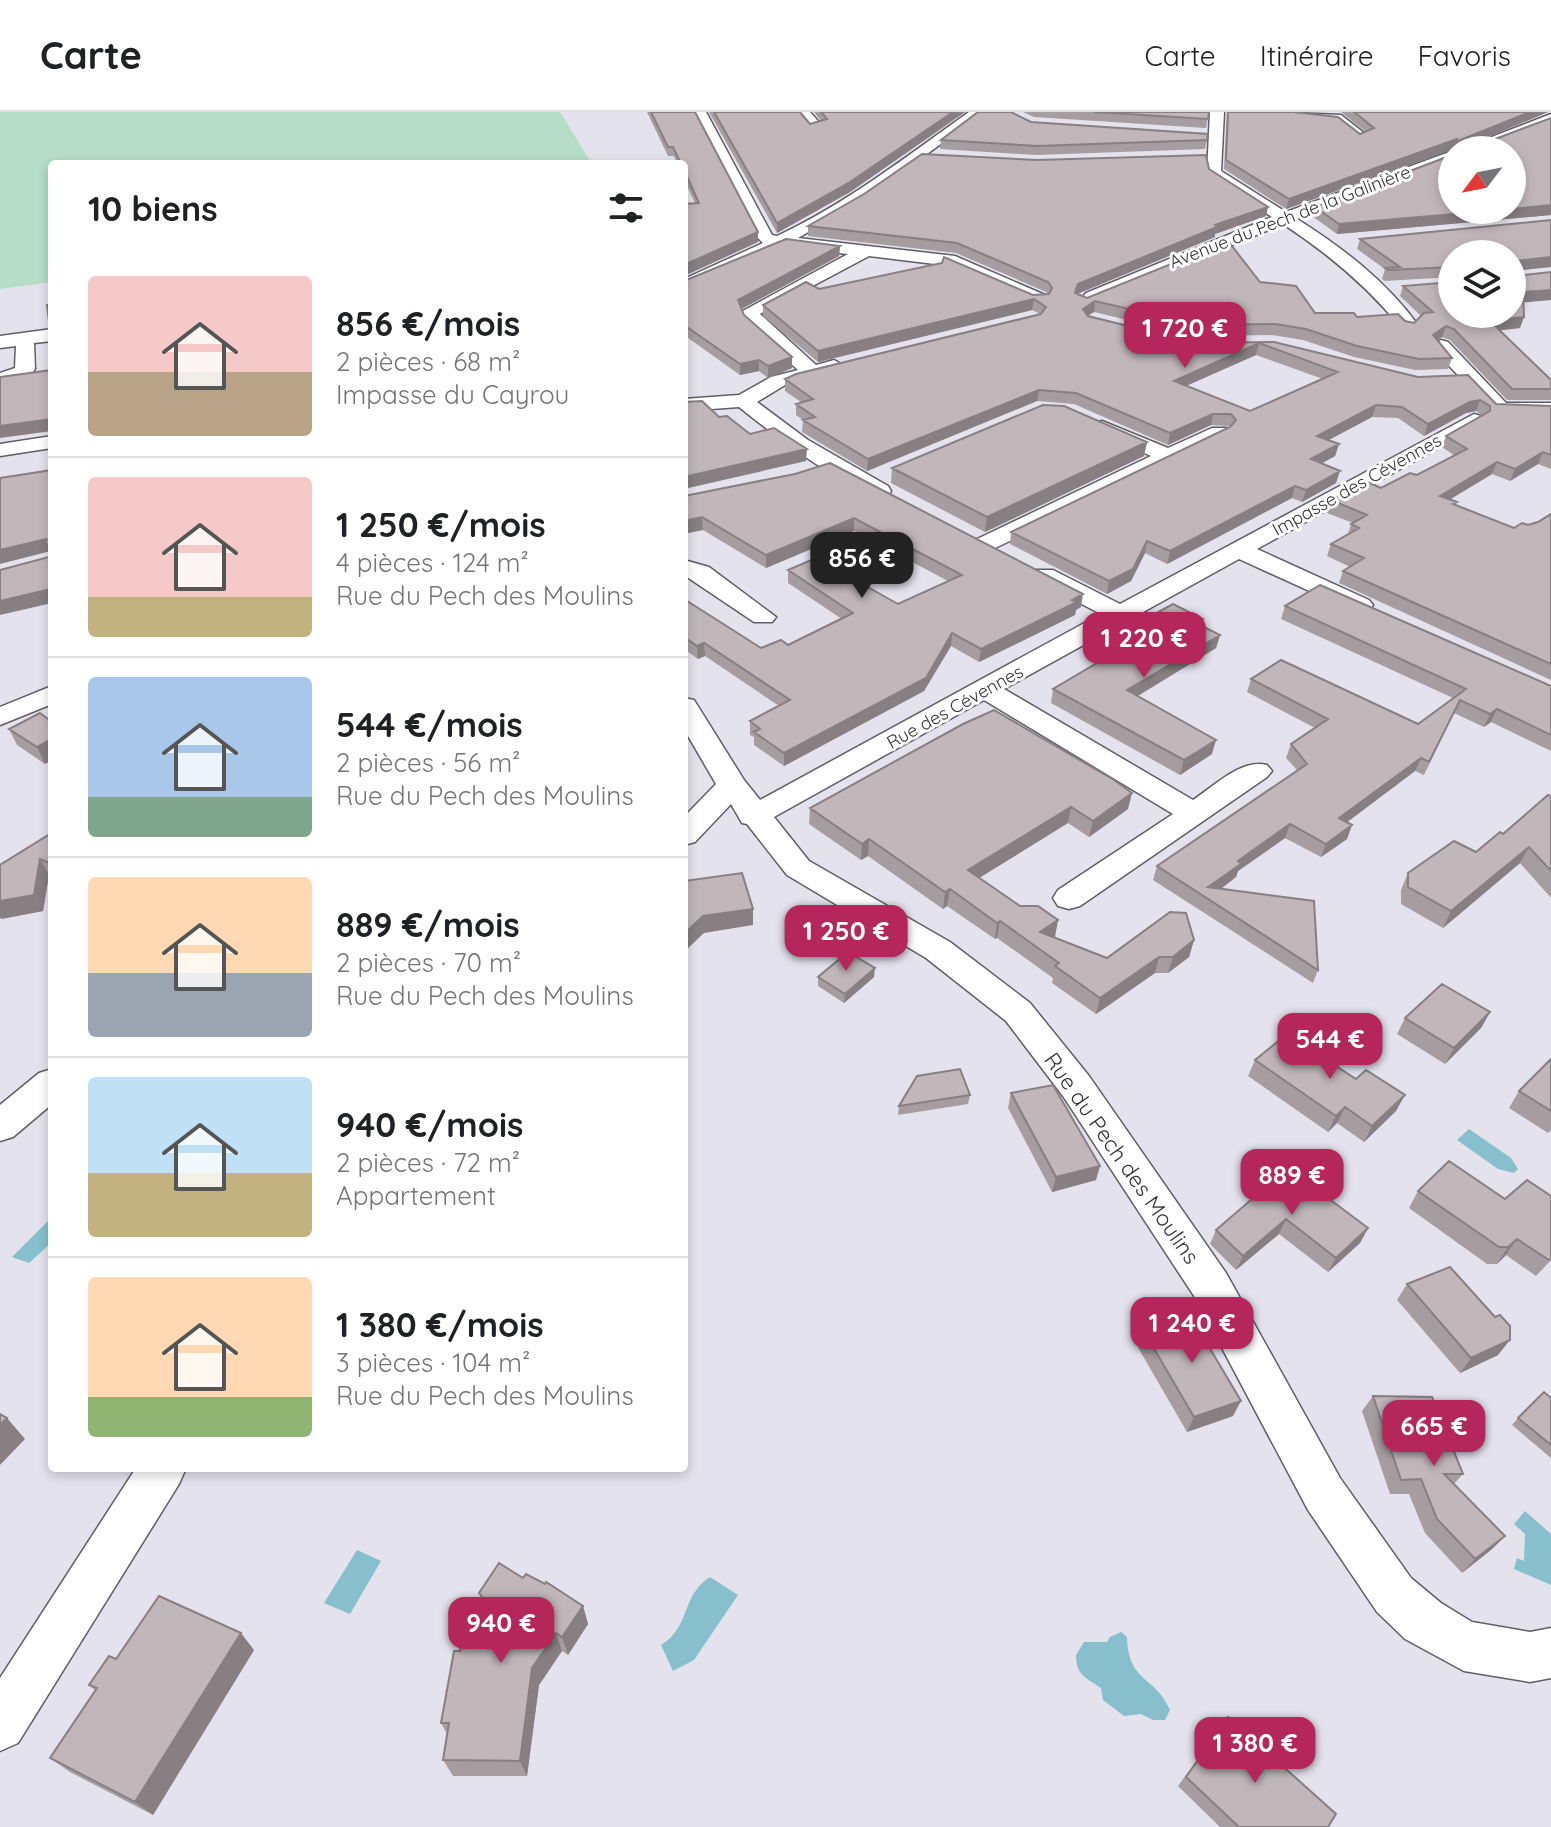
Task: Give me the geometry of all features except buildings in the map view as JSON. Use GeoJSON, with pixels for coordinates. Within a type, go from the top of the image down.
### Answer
{"type":"FeatureCollection","features":[{"type":"Feature","properties":{"kind":"street"},"geometry":{"type":"LineString","coordinates":[[699,112],[766,238],[955,261],[1039,299]]}},
{"type":"Feature","properties":{"kind":"street"},"geometry":{"type":"LineString","coordinates":[[797,112],[804,113],[817,128]]}},
{"type":"Feature","properties":{"kind":"street"},"geometry":{"type":"LineString","coordinates":[[689,280],[786,239],[897,171],[978,112]]}},
{"type":"Feature","properties":{"kind":"street"},"geometry":{"type":"LineString","coordinates":[[1217,112],[1214,173],[1222,181],[1324,243],[1380,290],[1409,325]]}},
{"type":"Feature","properties":{"kind":"street"},"geometry":{"type":"LineString","coordinates":[[1273,112],[1341,119],[1362,137]]}},
{"type":"Feature","properties":{"kind":"street"},"geometry":{"type":"LineString","coordinates":[[1503,136],[1551,118]]}},
{"type":"Feature","properties":{"kind":"street"},"geometry":{"type":"LineString","coordinates":[[1195,134],[1217,136]]}},
{"type":"Feature","properties":{"kind":"street"},"geometry":{"type":"LineString","coordinates":[[916,155],[941,156]]}},
{"type":"Feature","properties":{"kind":"street"},"geometry":{"type":"LineString","coordinates":[[1192,157],[1217,156]]}},
{"type":"Feature","properties":{"kind":"street","name":"Avenue du Pech de la Galinière"},"geometry":{"type":"LineString","coordinates":[[1039,299],[1073,299],[1438,160]]}},
{"type":"Feature","properties":{"kind":"street"},"geometry":{"type":"LineString","coordinates":[[897,171],[924,174]]}},
{"type":"Feature","properties":{"kind":"street"},"geometry":{"type":"LineString","coordinates":[[1324,243],[1354,241]]}},
{"type":"Feature","properties":{"kind":"street"},"geometry":{"type":"LineString","coordinates":[[813,372],[752,320],[750,312],[867,251]]}},
{"type":"Feature","properties":{"kind":"street"},"geometry":{"type":"LineString","coordinates":[[893,275],[955,261]]}},
{"type":"Feature","properties":{"kind":"street"},"geometry":{"type":"LineString","coordinates":[[1380,290],[1409,287]]}},
{"type":"Feature","properties":{"kind":"street"},"geometry":{"type":"LineString","coordinates":[[766,302],[831,289]]}},
{"type":"Feature","properties":{"kind":"street"},"geometry":{"type":"LineString","coordinates":[[1033,318],[1027,313],[1026,305],[1039,299]]}},
{"type":"Feature","properties":{"kind":"street"},"geometry":{"type":"LineString","coordinates":[[1073,299],[1097,308],[1098,317]]}},
{"type":"Feature","properties":{"kind":"street"},"geometry":{"type":"LineString","coordinates":[[0,342],[48,336]]}},
{"type":"Feature","properties":{"kind":"street"},"geometry":{"type":"LineString","coordinates":[[0,379],[25,369],[25,339]]}},
{"type":"Feature","properties":{"kind":"street"},"geometry":{"type":"LineString","coordinates":[[1441,346],[1501,409],[1551,409]]}},
{"type":"Feature","properties":{"kind":"street"},"geometry":{"type":"LineString","coordinates":[[688,405],[744,401],[778,381],[856,361]]}},
{"type":"Feature","properties":{"kind":"street"},"geometry":{"type":"LineString","coordinates":[[1442,378],[1470,377]]}},
{"type":"Feature","properties":{"kind":"street"},"geometry":{"type":"LineString","coordinates":[[744,401],[800,445],[905,504]]}},
{"type":"Feature","properties":{"kind":"street"},"geometry":{"type":"LineString","coordinates":[[1081,418],[1168,456]]}},
{"type":"Feature","properties":{"kind":"street","name":"Impasse des Cévennes"},"geometry":{"type":"LineString","coordinates":[[1240,550],[1474,420]]}},
{"type":"Feature","properties":{"kind":"street"},"geometry":{"type":"LineString","coordinates":[[983,545],[1219,432]]}},
{"type":"Feature","properties":{"kind":"street"},"geometry":{"type":"LineString","coordinates":[[0,450],[48,443]]}},
{"type":"Feature","properties":{"kind":"street"},"geometry":{"type":"LineString","coordinates":[[809,471],[832,464]]}},
{"type":"Feature","properties":{"kind":"street"},"geometry":{"type":"LineString","coordinates":[[866,483],[894,471]]}},
{"type":"Feature","properties":{"kind":"street"},"geometry":{"type":"LineString","coordinates":[[957,531],[1122,615]]}},
{"type":"Feature","properties":{"kind":"street"},"geometry":{"type":"LineString","coordinates":[[1240,550],[1381,615]]}},
{"type":"Feature","properties":{"kind":"street","name":"Rue des Cévennes"},"geometry":{"type":"LineString","coordinates":[[688,833],[743,800],[986,690],[1240,550]]}},
{"type":"Feature","properties":{"kind":"street"},"geometry":{"type":"LineString","coordinates":[[688,568],[700,572],[763,617]]}},
{"type":"Feature","properties":{"kind":"street"},"geometry":{"type":"LineString","coordinates":[[986,690],[1195,814]]}},
{"type":"Feature","properties":{"kind":"street"},"geometry":{"type":"LineString","coordinates":[[0,717],[48,696]]}},
{"type":"Feature","properties":{"kind":"street","name":"Rue du Pech des Moulins"},"geometry":{"type":"LineString","coordinates":[[688,712],[743,800],[798,868],[938,950],[1018,1012],[1076,1086],[1211,1286],[1324,1494],[1394,1595],[1433,1629],[1464,1646],[1530,1657],[1551,1653]]}},
{"type":"Feature","properties":{"kind":"street"},"geometry":{"type":"LineString","coordinates":[[1069,898],[1257,771]]}},
{"type":"Feature","properties":{"kind":"street"},"geometry":{"type":"LineString","coordinates":[[0,1126],[48,1086]]}},
{"type":"Feature","properties":{"kind":"street"},"geometry":{"type":"LineString","coordinates":[[0,1725],[160,1472]]}},
{"type":"Feature","properties":{"kind":"green space"},"geometry":{"type":"Polygon","coordinates":[[[0,112],[560,112],[590,160],[48,160],[48,283],[0,289],[0,112]]]}},
{"type":"Feature","properties":{"kind":"water"},"geometry":{"type":"Polygon","coordinates":[[[1469,1129],[1511,1158],[1518,1169],[1514,1173],[1498,1169],[1457,1140],[1469,1129]]]}},
{"type":"Feature","properties":{"kind":"water"},"geometry":{"type":"Polygon","coordinates":[[[48,1221],[48,1246],[29,1263],[12,1257],[48,1221]]]}},
{"type":"Feature","properties":{"kind":"water"},"geometry":{"type":"Polygon","coordinates":[[[1525,1511],[1551,1534],[1551,1585],[1514,1569],[1517,1558],[1524,1561],[1525,1534],[1514,1524],[1525,1511]]]}},
{"type":"Feature","properties":{"kind":"water"},"geometry":{"type":"Polygon","coordinates":[[[357,1550],[381,1561],[350,1614],[324,1603],[357,1550]]]}},
{"type":"Feature","properties":{"kind":"water"},"geometry":{"type":"Polygon","coordinates":[[[710,1577],[738,1595],[694,1660],[673,1671],[661,1645],[671,1638],[694,1593],[710,1577]]]}},
{"type":"Feature","properties":{"kind":"water"},"geometry":{"type":"Polygon","coordinates":[[[1121,1632],[1127,1637],[1132,1663],[1137,1671],[1157,1690],[1170,1710],[1165,1720],[1153,1720],[1141,1714],[1124,1716],[1103,1700],[1101,1688],[1083,1676],[1078,1668],[1076,1655],[1084,1642],[1107,1642],[1121,1632]]]}}]}
